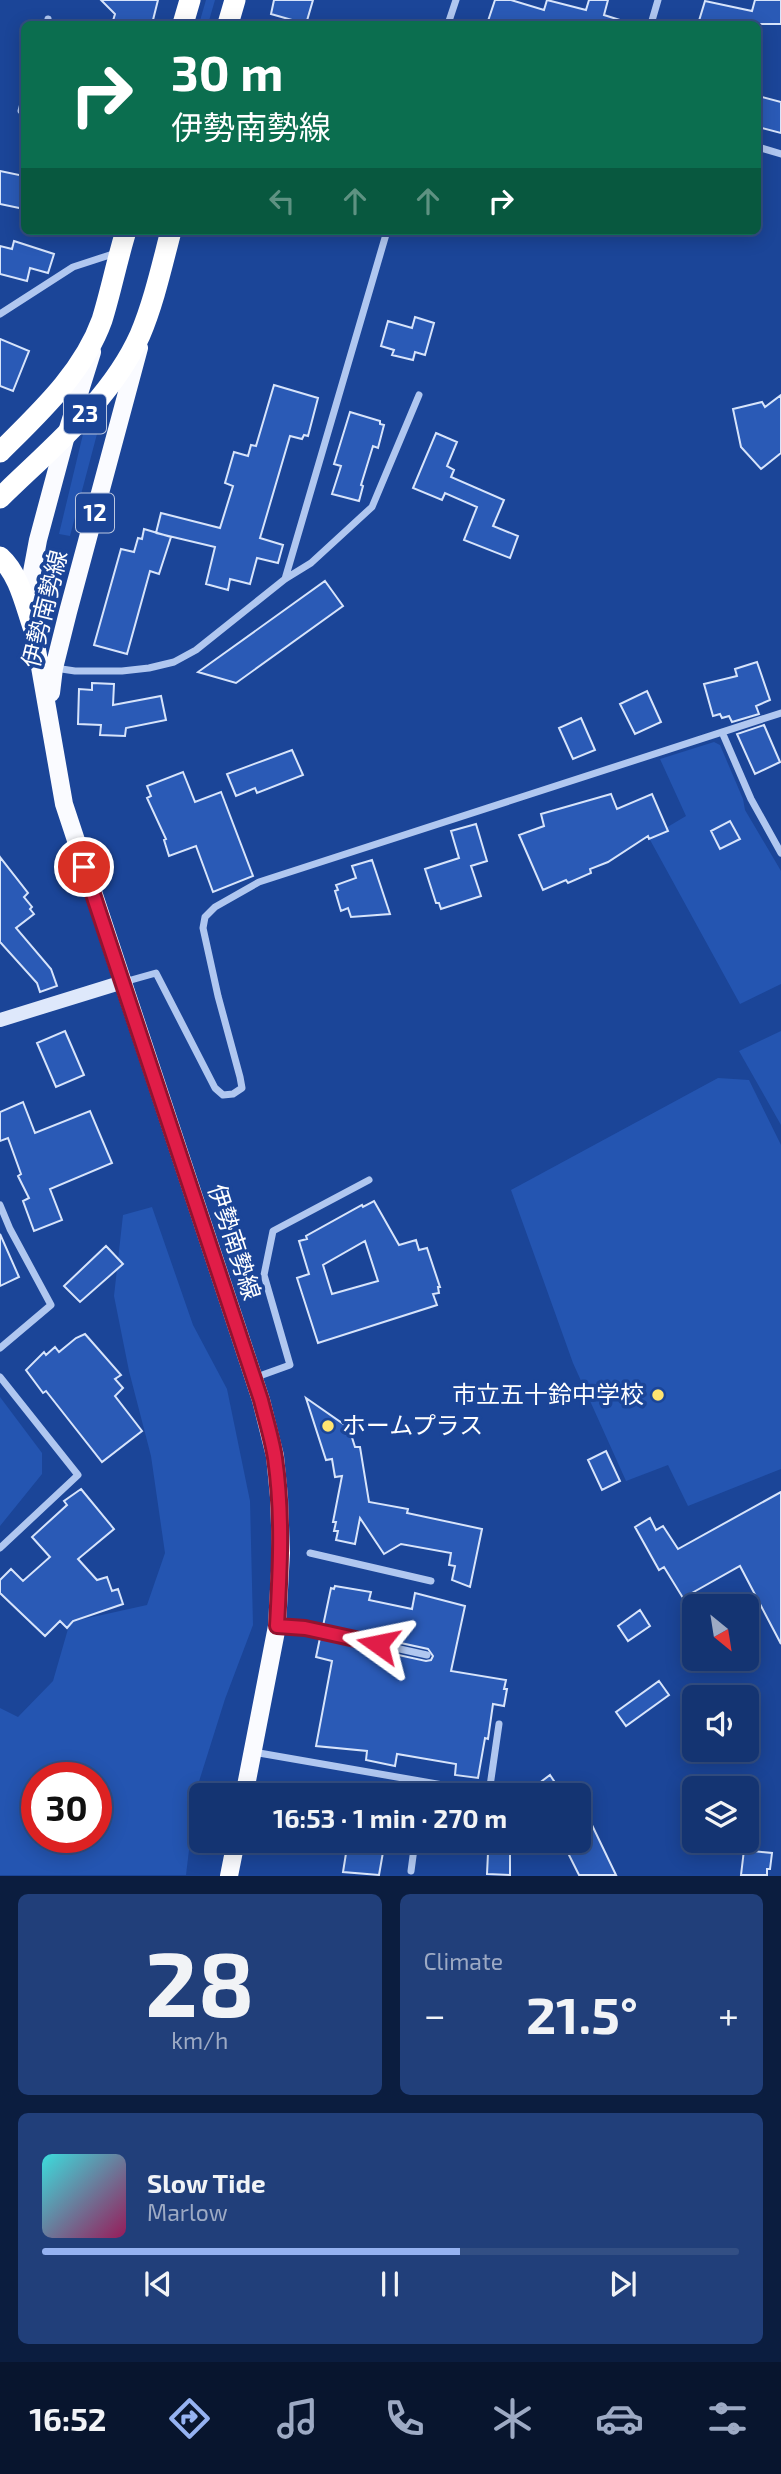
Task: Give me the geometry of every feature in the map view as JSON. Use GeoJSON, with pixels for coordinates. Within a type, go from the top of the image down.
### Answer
{"type":"FeatureCollection","features":[{"type":"Feature","properties":{"kind":"highway"},"geometry":{"type":"LineString","coordinates":[[184,21],[190,0]]}},
{"type":"Feature","properties":{"kind":"highway"},"geometry":{"type":"LineString","coordinates":[[229,21],[235,0]]}},
{"type":"Feature","properties":{"kind":"highway","name":"23"},"geometry":{"type":"LineString","coordinates":[[0,498],[101,397],[122,368],[139,337],[148,313],[170,235]]}},
{"type":"Feature","properties":{"kind":"highway","name":"23"},"geometry":{"type":"LineString","coordinates":[[0,452],[63,386],[86,353],[101,321],[123,241]]}},
{"type":"Feature","properties":{"kind":"highway"},"geometry":{"type":"LineString","coordinates":[[0,557],[7,563],[18,583],[33,627]]}},
{"type":"Feature","properties":{"kind":"main road","name":"伊勢南勢線"},"geometry":{"type":"LineString","coordinates":[[50,714],[54,668],[148,313]]}},
{"type":"Feature","properties":{"kind":"main road","name":"伊勢南勢線"},"geometry":{"type":"LineString","coordinates":[[101,321],[38,540],[32,572],[33,627],[64,804],[254,1378],[275,1457],[281,1553],[277,1626],[246,1783]]}},
{"type":"Feature","properties":{"kind":"main road"},"geometry":{"type":"LineString","coordinates":[[229,1875],[234,1853]]}},
{"type":"Feature","properties":{"kind":"street"},"geometry":{"type":"LineString","coordinates":[[449,21],[456,0]]}},
{"type":"Feature","properties":{"kind":"street"},"geometry":{"type":"LineString","coordinates":[[652,21],[658,0]]}},
{"type":"Feature","properties":{"kind":"street"},"geometry":{"type":"LineString","coordinates":[[761,148],[781,154]]}},
{"type":"Feature","properties":{"kind":"street"},"geometry":{"type":"LineString","coordinates":[[285,579],[386,235]]}},
{"type":"Feature","properties":{"kind":"street"},"geometry":{"type":"LineString","coordinates":[[0,314],[74,267],[123,241]]}},
{"type":"Feature","properties":{"kind":"street"},"geometry":{"type":"LineString","coordinates":[[54,668],[122,671],[149,668],[174,662],[196,650],[285,579],[311,563],[372,507],[419,395]]}},
{"type":"Feature","properties":{"kind":"street"},"geometry":{"type":"LineString","coordinates":[[0,1020],[156,973],[215,1087],[223,1095],[233,1094],[242,1088],[203,928],[205,917],[215,907],[259,882],[781,713]]}},
{"type":"Feature","properties":{"kind":"street"},"geometry":{"type":"LineString","coordinates":[[722,732],[751,799],[781,853]]}},
{"type":"Feature","properties":{"kind":"street"},"geometry":{"type":"LineString","coordinates":[[254,1378],[290,1365],[264,1275],[273,1231],[369,1180]]}},
{"type":"Feature","properties":{"kind":"street"},"geometry":{"type":"LineString","coordinates":[[0,1205],[51,1305],[0,1348]]}},
{"type":"Feature","properties":{"kind":"street"},"geometry":{"type":"LineString","coordinates":[[0,1377],[78,1475],[0,1548]]}},
{"type":"Feature","properties":{"kind":"street"},"geometry":{"type":"LineString","coordinates":[[310,1553],[431,1581]]}},
{"type":"Feature","properties":{"kind":"street"},"geometry":{"type":"LineString","coordinates":[[277,1626],[305,1628],[427,1654]]}},
{"type":"Feature","properties":{"kind":"street"},"geometry":{"type":"LineString","coordinates":[[491,1783],[499,1724]]}},
{"type":"Feature","properties":{"kind":"street"},"geometry":{"type":"LineString","coordinates":[[252,1752],[431,1783]]}},
{"type":"Feature","properties":{"kind":"street"},"geometry":{"type":"LineString","coordinates":[[411,1871],[413,1853]]}},
{"type":"Feature","properties":{"kind":"shaded area"},"geometry":{"type":"Polygon","coordinates":[[[206,0],[215,0],[209,21],[200,21],[206,0]]]}},
{"type":"Feature","properties":{"kind":"shaded area"},"geometry":{"type":"Polygon","coordinates":[[[84,430],[97,434],[70,536],[59,534],[84,430]]]}},
{"type":"Feature","properties":{"kind":"shaded area"},"geometry":{"type":"Polygon","coordinates":[[[714,742],[720,745],[745,810],[781,871],[781,984],[740,1004],[649,838],[686,816],[660,759],[714,742]]]}},
{"type":"Feature","properties":{"kind":"shaded area"},"geometry":{"type":"Polygon","coordinates":[[[781,1031],[781,1125],[739,1051],[781,1031]]]}},
{"type":"Feature","properties":{"kind":"shaded area","name":"市立五十鈴中学校"},"geometry":{"type":"Polygon","coordinates":[[[718,1078],[749,1080],[781,1145],[781,1469],[688,1506],[668,1465],[626,1481],[573,1363],[511,1190],[718,1078]]]}},
{"type":"Feature","properties":{"kind":"shaded area"},"geometry":{"type":"Polygon","coordinates":[[[152,1207],[193,1325],[227,1389],[250,1501],[253,1625],[225,1699],[199,1783],[189,1783],[189,1850],[186,1875],[0,1875],[0,1708],[18,1717],[53,1681],[70,1622],[147,1605],[165,1553],[151,1456],[129,1371],[114,1296],[123,1215],[152,1207]]]}},
{"type":"Feature","properties":{"kind":"shaded area"},"geometry":{"type":"Polygon","coordinates":[[[0,1397],[42,1453],[42,1474],[0,1526],[0,1397]]]}},
{"type":"Feature","properties":{"kind":"building"},"geometry":{"type":"Polygon","coordinates":[[[101,0],[158,0],[153,21],[113,21],[115,14],[101,0]]]}},
{"type":"Feature","properties":{"kind":"building"},"geometry":{"type":"Polygon","coordinates":[[[274,0],[313,0],[307,21],[296,21],[271,14],[274,0]]]}},
{"type":"Feature","properties":{"kind":"building"},"geometry":{"type":"Polygon","coordinates":[[[495,0],[511,0],[544,10],[547,0],[586,10],[589,0],[608,0],[604,15],[620,20],[620,21],[488,21],[495,0]]]}},
{"type":"Feature","properties":{"kind":"building"},"geometry":{"type":"Polygon","coordinates":[[[755,0],[781,0],[781,24],[761,24],[761,21],[699,21],[705,1],[752,11],[755,0]]]}},
{"type":"Feature","properties":{"kind":"building"},"geometry":{"type":"Polygon","coordinates":[[[761,97],[781,102],[781,133],[761,128],[761,97]]]}},
{"type":"Feature","properties":{"kind":"building"},"geometry":{"type":"Polygon","coordinates":[[[0,171],[21,175],[21,208],[0,204],[0,171]]]}},
{"type":"Feature","properties":{"kind":"building"},"geometry":{"type":"Polygon","coordinates":[[[14,241],[54,254],[48,273],[30,268],[27,281],[0,274],[0,246],[12,249],[14,241]]]}},
{"type":"Feature","properties":{"kind":"building"},"geometry":{"type":"Polygon","coordinates":[[[415,317],[434,323],[425,355],[415,352],[413,360],[392,355],[394,350],[381,346],[388,321],[412,328],[415,317]]]}},
{"type":"Feature","properties":{"kind":"building"},"geometry":{"type":"Polygon","coordinates":[[[0,339],[29,351],[13,391],[0,386],[0,339]]]}},
{"type":"Feature","properties":{"kind":"building"},"geometry":{"type":"Polygon","coordinates":[[[274,385],[318,398],[308,436],[304,435],[302,439],[290,436],[260,538],[283,545],[278,563],[257,558],[250,584],[230,579],[228,590],[206,584],[215,547],[156,533],[161,513],[220,528],[233,486],[225,483],[234,452],[248,456],[251,445],[256,446],[274,385]]]}},
{"type":"Feature","properties":{"kind":"building"},"geometry":{"type":"Polygon","coordinates":[[[781,395],[781,453],[761,469],[741,447],[733,409],[762,402],[765,407],[781,395]]]}},
{"type":"Feature","properties":{"kind":"building"},"geometry":{"type":"Polygon","coordinates":[[[350,412],[380,421],[380,424],[384,425],[378,448],[373,446],[359,501],[332,494],[341,466],[334,464],[350,412]]]}},
{"type":"Feature","properties":{"kind":"building"},"geometry":{"type":"Polygon","coordinates":[[[436,433],[457,442],[447,466],[454,470],[451,477],[504,500],[493,526],[518,536],[510,558],[464,540],[477,507],[445,493],[442,500],[413,488],[436,433]]]}},
{"type":"Feature","properties":{"kind":"building"},"geometry":{"type":"Polygon","coordinates":[[[144,529],[171,537],[159,574],[150,571],[127,654],[94,645],[121,549],[134,552],[138,538],[142,539],[144,529]]]}},
{"type":"Feature","properties":{"kind":"building"},"geometry":{"type":"Polygon","coordinates":[[[325,581],[343,606],[236,683],[198,672],[325,581]]]}},
{"type":"Feature","properties":{"kind":"building"},"geometry":{"type":"Polygon","coordinates":[[[757,662],[770,700],[756,706],[759,714],[732,722],[729,716],[713,716],[704,684],[737,676],[735,669],[757,662]]]}},
{"type":"Feature","properties":{"kind":"building"},"geometry":{"type":"Polygon","coordinates":[[[92,683],[114,684],[113,705],[161,696],[166,720],[126,728],[125,736],[100,735],[101,725],[78,724],[79,689],[92,690],[92,683]]]}},
{"type":"Feature","properties":{"kind":"building"},"geometry":{"type":"Polygon","coordinates":[[[647,691],[661,722],[635,734],[620,704],[647,691]]]}},
{"type":"Feature","properties":{"kind":"building"},"geometry":{"type":"Polygon","coordinates":[[[581,718],[595,750],[573,759],[559,728],[581,718]]]}},
{"type":"Feature","properties":{"kind":"building"},"geometry":{"type":"Polygon","coordinates":[[[764,725],[780,762],[755,774],[737,734],[764,725]]]}},
{"type":"Feature","properties":{"kind":"building"},"geometry":{"type":"Polygon","coordinates":[[[292,750],[303,775],[257,793],[255,788],[236,796],[227,774],[292,750]]]}},
{"type":"Feature","properties":{"kind":"building"},"geometry":{"type":"Polygon","coordinates":[[[183,772],[195,802],[221,792],[253,876],[213,892],[196,846],[169,856],[164,840],[166,839],[147,798],[151,796],[147,786],[183,772]]]}},
{"type":"Feature","properties":{"kind":"building"},"geometry":{"type":"Polygon","coordinates":[[[611,794],[617,809],[652,794],[668,831],[649,839],[648,836],[608,862],[590,869],[591,873],[543,890],[519,835],[544,826],[541,814],[611,794]]]}},
{"type":"Feature","properties":{"kind":"building"},"geometry":{"type":"Polygon","coordinates":[[[730,821],[740,839],[720,849],[711,831],[730,821]]]}},
{"type":"Feature","properties":{"kind":"building"},"geometry":{"type":"Polygon","coordinates":[[[476,824],[487,861],[471,866],[481,896],[441,909],[439,903],[436,903],[425,869],[459,858],[451,831],[476,824]]]}},
{"type":"Feature","properties":{"kind":"building"},"geometry":{"type":"Polygon","coordinates":[[[0,857],[28,893],[24,897],[34,914],[16,928],[51,969],[57,986],[40,992],[37,983],[0,942],[0,857]]]}},
{"type":"Feature","properties":{"kind":"building"},"geometry":{"type":"Polygon","coordinates":[[[372,860],[390,914],[351,917],[348,908],[341,911],[335,891],[338,890],[336,885],[356,878],[352,866],[372,860]]]}},
{"type":"Feature","properties":{"kind":"building"},"geometry":{"type":"Polygon","coordinates":[[[65,1031],[84,1075],[56,1087],[37,1043],[65,1031]]]}},
{"type":"Feature","properties":{"kind":"building"},"geometry":{"type":"Polygon","coordinates":[[[23,1102],[35,1133],[90,1111],[112,1163],[50,1189],[62,1220],[34,1231],[23,1201],[29,1198],[18,1176],[21,1174],[8,1138],[0,1141],[0,1112],[23,1102]]]}},
{"type":"Feature","properties":{"kind":"building"},"geometry":{"type":"Polygon","coordinates":[[[374,1201],[399,1245],[416,1240],[419,1250],[427,1248],[440,1287],[439,1293],[433,1294],[437,1305],[318,1343],[297,1278],[309,1274],[299,1241],[307,1239],[306,1236],[362,1205],[363,1207],[374,1201]],[[365,1241],[323,1265],[332,1294],[378,1281],[365,1241]]]}},
{"type":"Feature","properties":{"kind":"building"},"geometry":{"type":"Polygon","coordinates":[[[0,1234],[19,1277],[0,1286],[0,1234]]]}},
{"type":"Feature","properties":{"kind":"building"},"geometry":{"type":"Polygon","coordinates":[[[106,1246],[123,1264],[80,1302],[64,1286],[106,1246]]]}},
{"type":"Feature","properties":{"kind":"building"},"geometry":{"type":"Polygon","coordinates":[[[85,1334],[121,1375],[115,1379],[123,1388],[115,1396],[142,1431],[102,1462],[26,1370],[44,1352],[46,1355],[55,1347],[59,1352],[85,1334]]]}},
{"type":"Feature","properties":{"kind":"building"},"geometry":{"type":"Polygon","coordinates":[[[306,1398],[349,1428],[355,1447],[360,1447],[369,1502],[408,1509],[407,1513],[482,1529],[470,1587],[452,1580],[455,1566],[449,1565],[451,1553],[401,1544],[384,1554],[360,1518],[355,1544],[336,1540],[338,1531],[334,1531],[336,1522],[333,1522],[342,1476],[335,1477],[332,1459],[326,1460],[306,1398]]]}},
{"type":"Feature","properties":{"kind":"building"},"geometry":{"type":"Polygon","coordinates":[[[606,1451],[620,1481],[602,1490],[588,1460],[606,1451]]]}},
{"type":"Feature","properties":{"kind":"building"},"geometry":{"type":"Polygon","coordinates":[[[81,1489],[114,1529],[78,1559],[97,1580],[107,1577],[112,1591],[118,1589],[123,1604],[73,1621],[67,1628],[60,1621],[45,1636],[0,1593],[0,1580],[11,1569],[23,1581],[50,1557],[32,1537],[67,1505],[64,1501],[81,1489]]]}},
{"type":"Feature","properties":{"kind":"building"},"geometry":{"type":"Polygon","coordinates":[[[781,1492],[781,1644],[760,1604],[760,1594],[755,1594],[740,1566],[682,1596],[664,1567],[659,1570],[635,1527],[650,1518],[656,1530],[663,1526],[678,1549],[781,1492]]]}},
{"type":"Feature","properties":{"kind":"building"},"geometry":{"type":"Polygon","coordinates":[[[335,1586],[371,1592],[369,1600],[412,1609],[415,1593],[465,1606],[451,1671],[506,1680],[504,1689],[507,1689],[504,1706],[493,1704],[478,1778],[455,1775],[456,1764],[397,1754],[395,1766],[366,1760],[367,1751],[316,1746],[332,1661],[316,1657],[320,1638],[426,1661],[433,1656],[428,1649],[323,1626],[331,1588],[334,1589],[335,1586]]]}},
{"type":"Feature","properties":{"kind":"building"},"geometry":{"type":"Polygon","coordinates":[[[640,1610],[650,1626],[628,1641],[618,1626],[640,1610]]]}},
{"type":"Feature","properties":{"kind":"building"},"geometry":{"type":"Polygon","coordinates":[[[659,1681],[669,1695],[626,1726],[616,1712],[659,1681]]]}},
{"type":"Feature","properties":{"kind":"building"},"geometry":{"type":"Polygon","coordinates":[[[550,1775],[555,1783],[539,1783],[550,1775]]]}},
{"type":"Feature","properties":{"kind":"building"},"geometry":{"type":"Polygon","coordinates":[[[591,1823],[616,1875],[579,1875],[568,1853],[591,1853],[591,1823]]]}},
{"type":"Feature","properties":{"kind":"building"},"geometry":{"type":"Polygon","coordinates":[[[346,1853],[383,1853],[379,1875],[343,1872],[346,1853]]]}},
{"type":"Feature","properties":{"kind":"building"},"geometry":{"type":"Polygon","coordinates":[[[488,1853],[510,1854],[510,1875],[487,1874],[488,1853]]]}},
{"type":"Feature","properties":{"kind":"building"},"geometry":{"type":"Polygon","coordinates":[[[744,1853],[772,1853],[767,1875],[741,1875],[744,1853]]]}},
{"type":"Feature","properties":{"kind":"place","name":"市立五十鈴中学校"},"geometry":{"type":"Point","coordinates":[658,1395]}},
{"type":"Feature","properties":{"kind":"place","name":"ホームプラス"},"geometry":{"type":"Point","coordinates":[328,1426]}},
{"type":"Feature","properties":{"kind":"route"},"geometry":{"type":"LineString","coordinates":[[84,867],[261,1400],[275,1457],[279,1497],[281,1553],[277,1626],[305,1628],[378,1644]]}}]}
